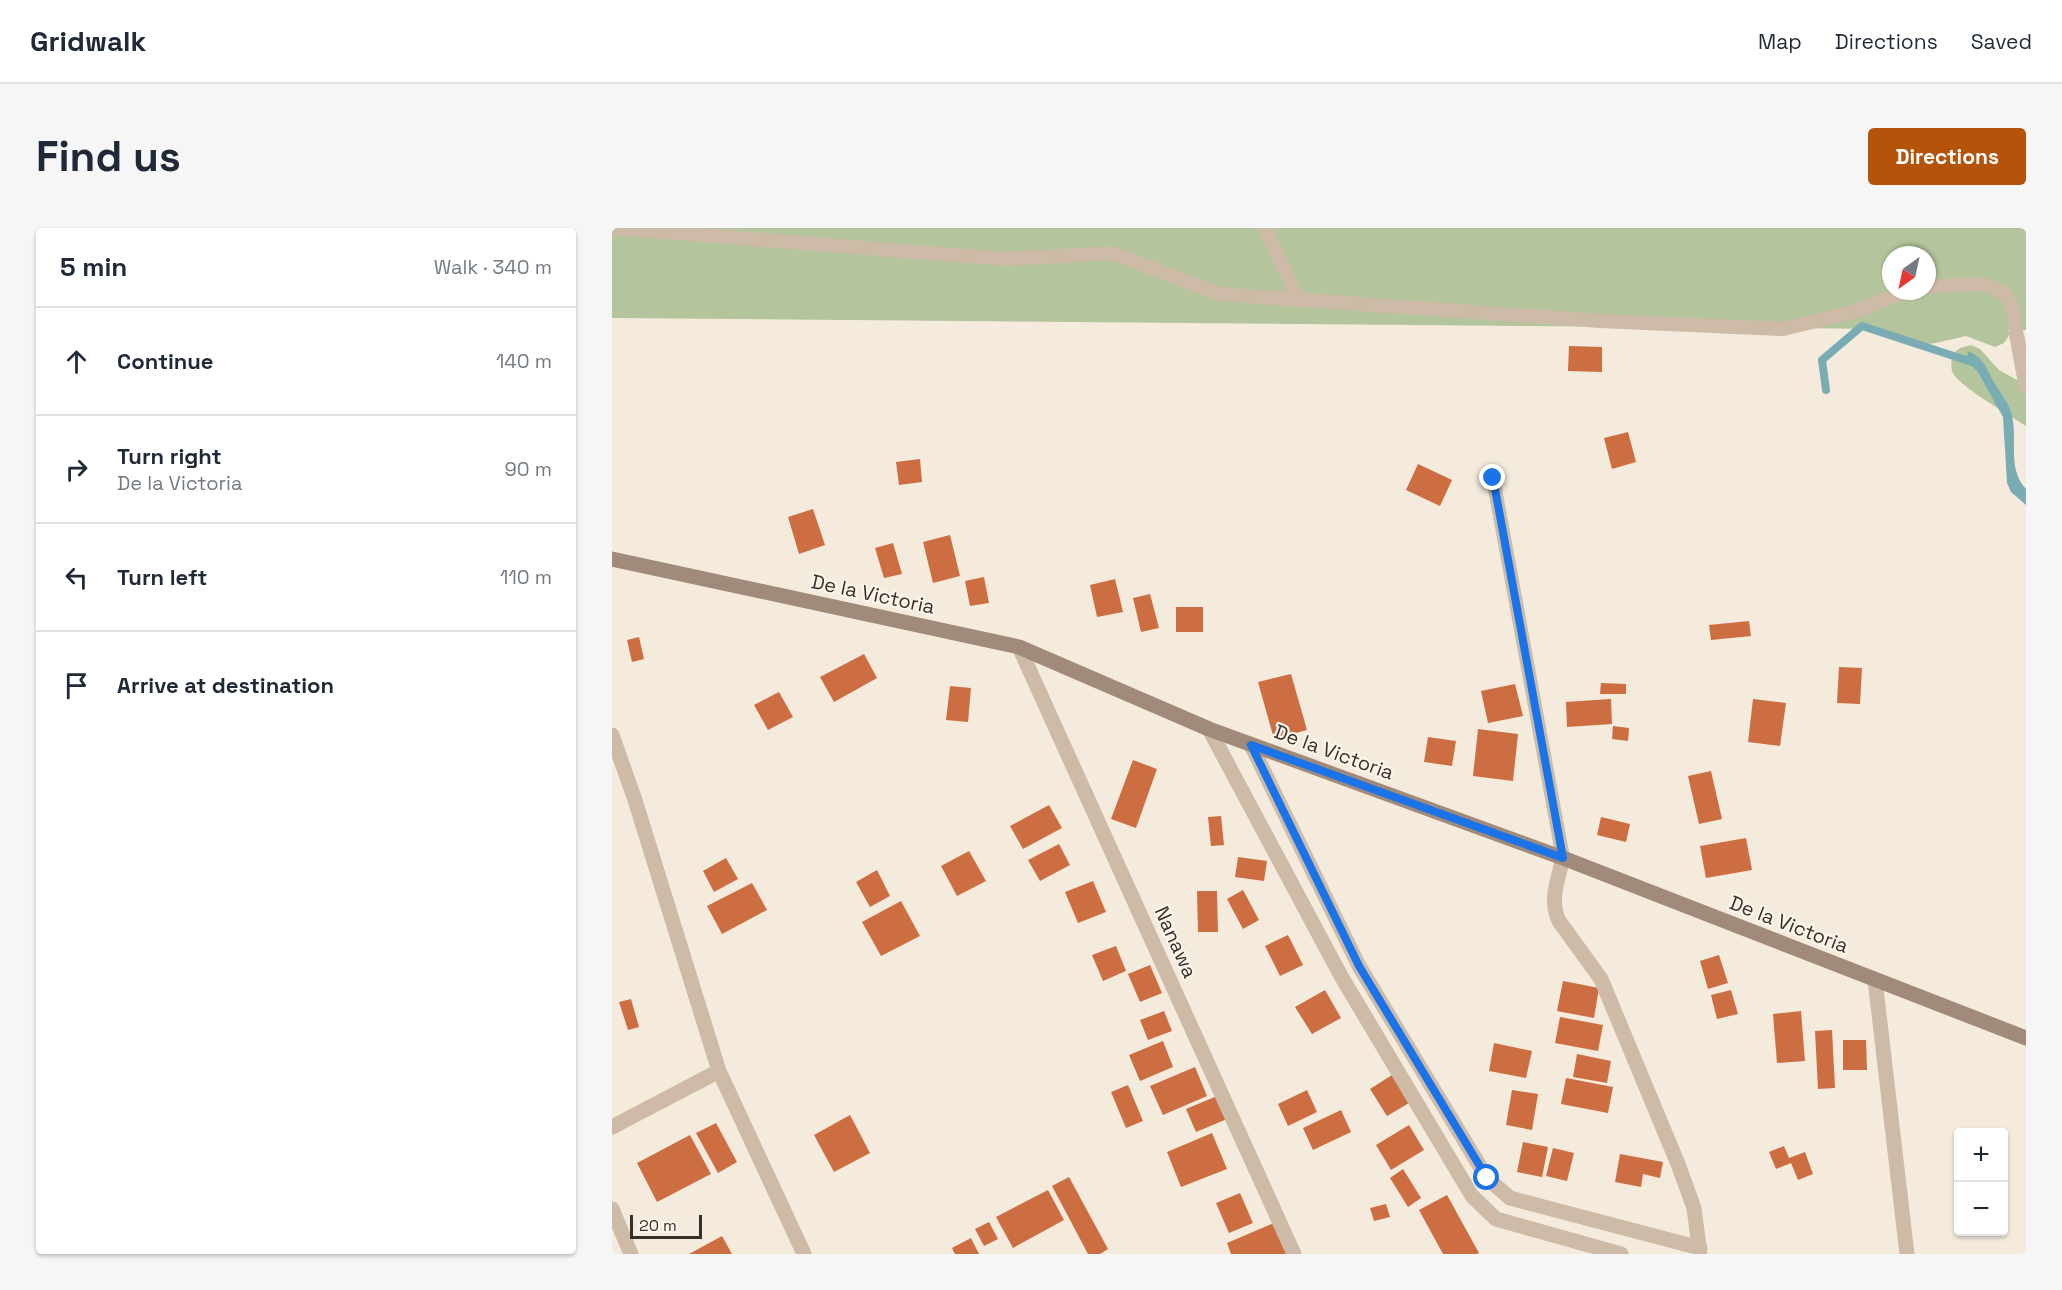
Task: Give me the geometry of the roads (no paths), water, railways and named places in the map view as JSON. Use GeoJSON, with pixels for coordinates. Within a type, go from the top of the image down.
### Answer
{"type":"FeatureCollection","features":[{"type":"Feature","properties":{"kind":"main road","name":"De la Victoria"},"geometry":{"type":"LineString","coordinates":[[612,559],[1019,647],[1209,729],[1563,858],[2026,1038]]}},
{"type":"Feature","properties":{"kind":"street"},"geometry":{"type":"LineString","coordinates":[[2017,337],[2026,386]]}},
{"type":"Feature","properties":{"kind":"street","name":"Nanawa"},"geometry":{"type":"LineString","coordinates":[[1019,647],[1294,1254]]}},
{"type":"Feature","properties":{"kind":"street"},"geometry":{"type":"LineString","coordinates":[[1209,729],[1341,976],[1472,1196],[1496,1219],[1621,1254]]}},
{"type":"Feature","properties":{"kind":"street"},"geometry":{"type":"LineString","coordinates":[[612,735],[635,800],[718,1071],[804,1254]]}},
{"type":"Feature","properties":{"kind":"street"},"geometry":{"type":"LineString","coordinates":[[1251,745],[1359,966],[1487,1178],[1510,1198],[1700,1251],[1694,1208],[1686,1186],[1601,979],[1555,913],[1553,901],[1563,858]]}},
{"type":"Feature","properties":{"kind":"street"},"geometry":{"type":"LineString","coordinates":[[1875,980],[1907,1254]]}},
{"type":"Feature","properties":{"kind":"street"},"geometry":{"type":"LineString","coordinates":[[612,1127],[718,1071]]}},
{"type":"Feature","properties":{"kind":"street"},"geometry":{"type":"LineString","coordinates":[[1496,1219],[1510,1198]]}},
{"type":"Feature","properties":{"kind":"street"},"geometry":{"type":"LineString","coordinates":[[612,1209],[631,1254]]}},
{"type":"Feature","properties":{"kind":"lane"},"geometry":{"type":"LineString","coordinates":[[612,228],[1005,259],[1112,253],[1219,294],[1600,321],[1783,329],[1853,312],[1884,300]]}},
{"type":"Feature","properties":{"kind":"lane"},"geometry":{"type":"LineString","coordinates":[[1265,228],[1298,299]]}},
{"type":"Feature","properties":{"kind":"lane"},"geometry":{"type":"LineString","coordinates":[[1936,286],[1978,284],[2000,292],[2011,304],[2017,337]]}},
{"type":"Feature","properties":{"kind":"lane"},"geometry":{"type":"LineString","coordinates":[[1493,478],[1563,858]]}},
{"type":"Feature","properties":{"kind":"water"},"geometry":{"type":"Polygon","coordinates":[[[1968,351],[1983,362],[2011,412],[2016,471],[2026,489],[2026,505],[2011,492],[2007,483],[2003,417],[1978,372],[1967,361],[1968,351]]]}},
{"type":"Feature","properties":{"kind":"waterway"},"geometry":{"type":"LineString","coordinates":[[1826,390],[1822,360],[1862,326],[1975,363]]}}]}
